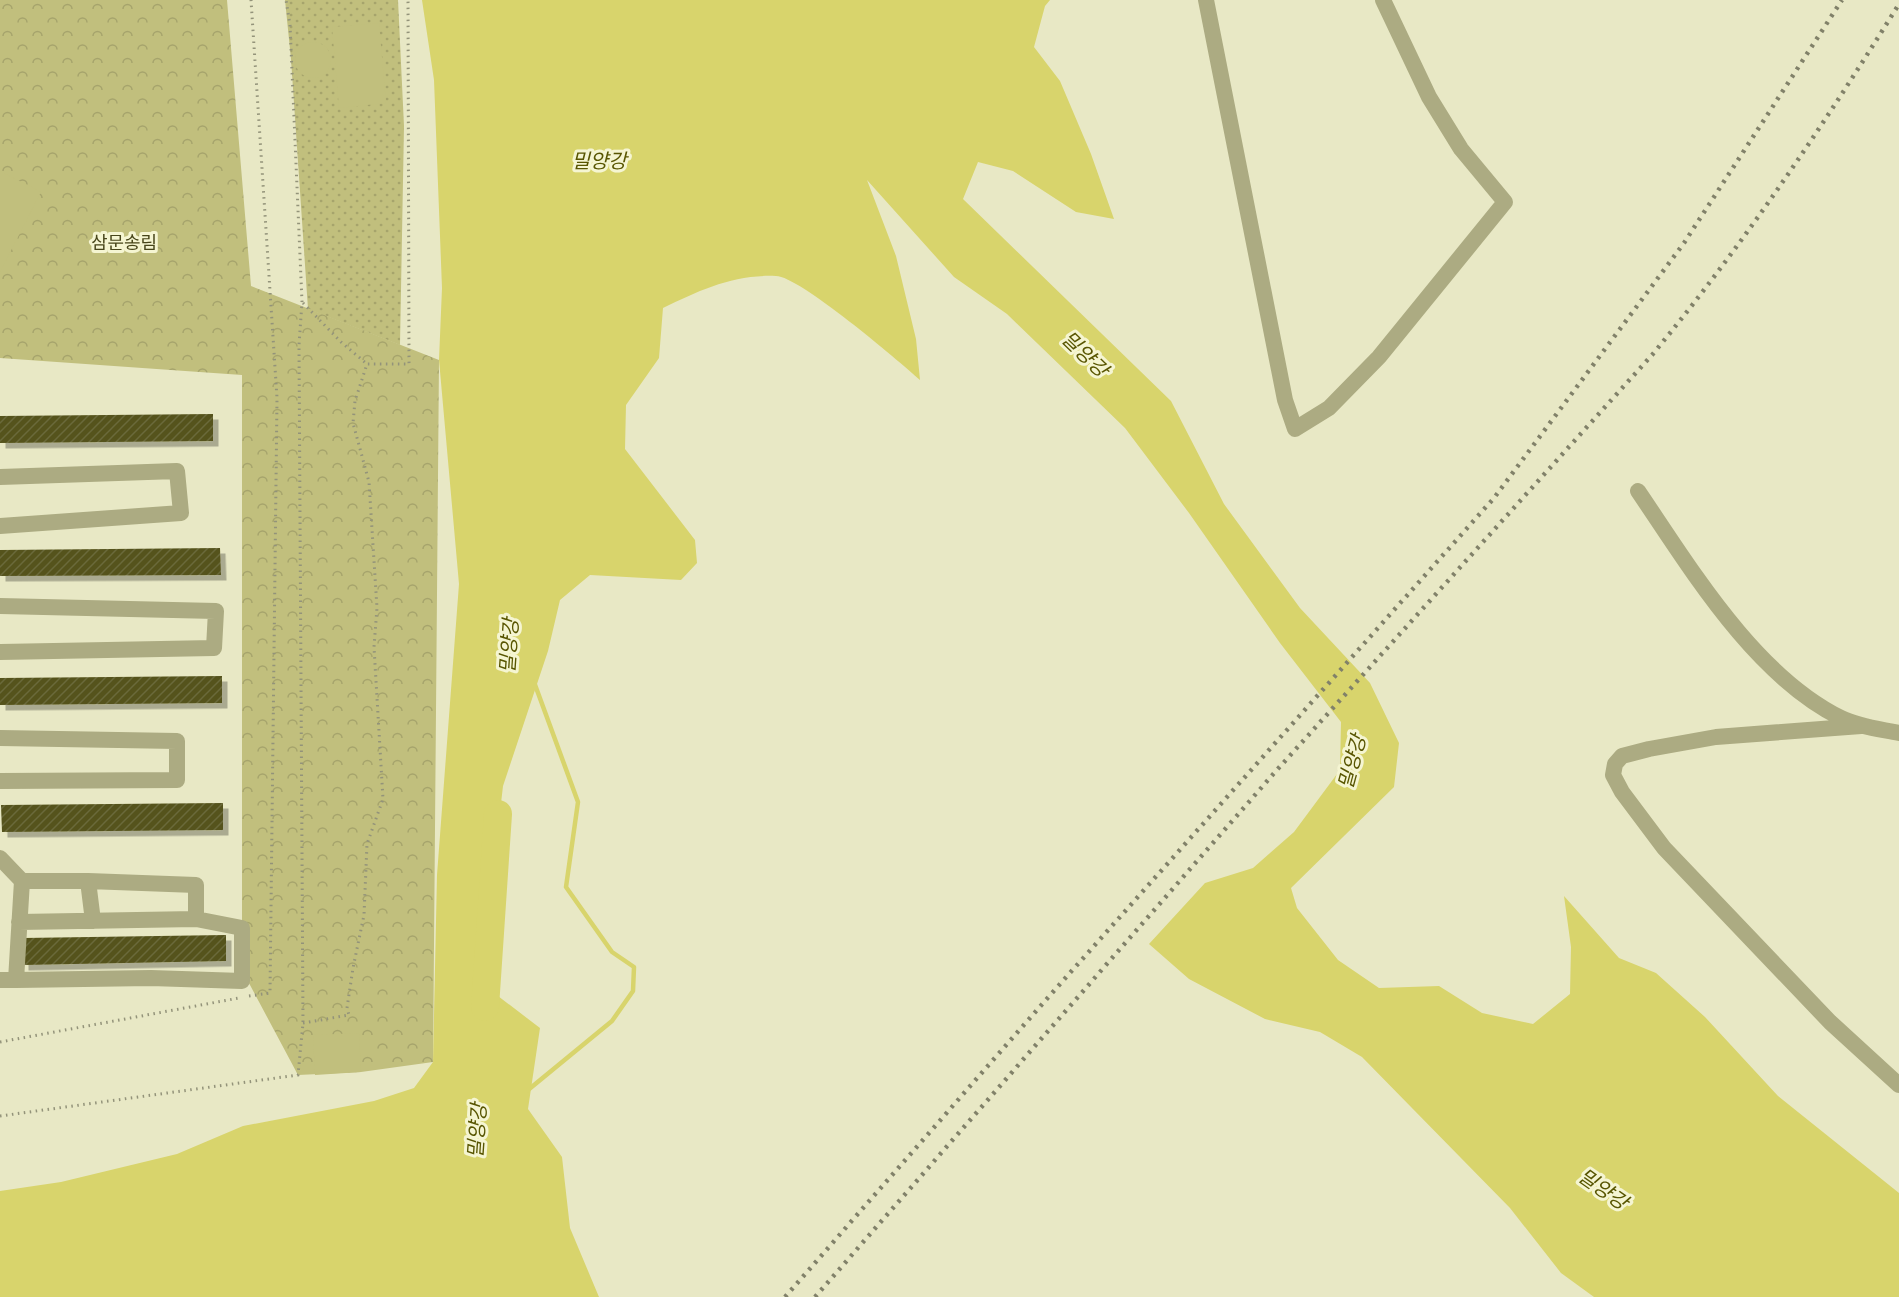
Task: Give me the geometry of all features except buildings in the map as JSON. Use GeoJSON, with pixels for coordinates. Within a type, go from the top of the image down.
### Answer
{"type":"FeatureCollection","features":[{"type":"Feature","properties":{"kind":"lane"},"geometry":{"type":"LineString","coordinates":[[1206,0],[1286,400],[1295,429],[1329,408],[1379,357],[1505,202],[1461,149],[1429,97],[1383,0]]}},
{"type":"Feature","properties":{"kind":"lane"},"geometry":{"type":"LineString","coordinates":[[0,477],[177,471],[181,513],[0,526]]}},
{"type":"Feature","properties":{"kind":"lane"},"geometry":{"type":"LineString","coordinates":[[1638,491],[1737,631],[1779,673],[1841,718],[1861,726],[1899,733]]}},
{"type":"Feature","properties":{"kind":"lane"},"geometry":{"type":"LineString","coordinates":[[0,606],[216,611],[214,648],[0,652]]}},
{"type":"Feature","properties":{"kind":"lane"},"geometry":{"type":"LineString","coordinates":[[1861,726],[1716,737],[1649,749],[1622,756],[1615,764],[1613,775],[1622,792],[1664,848],[1830,1022],[1899,1085]]}},
{"type":"Feature","properties":{"kind":"lane"},"geometry":{"type":"LineString","coordinates":[[0,738],[177,741],[177,780],[0,781]]}},
{"type":"Feature","properties":{"kind":"lane"},"geometry":{"type":"LineString","coordinates":[[0,858],[22,881],[196,885],[196,919]]}},
{"type":"Feature","properties":{"kind":"lane"},"geometry":{"type":"LineString","coordinates":[[20,922],[196,919],[242,928],[242,981],[151,978],[8,980],[20,922],[22,881]]}},
{"type":"Feature","properties":{"kind":"lane"},"geometry":{"type":"LineString","coordinates":[[88,881],[93,921]]}},
{"type":"Feature","properties":{"kind":"path"},"geometry":{"type":"LineString","coordinates":[[0,1042],[270,993],[277,398],[251,0]]}},
{"type":"Feature","properties":{"kind":"path"},"geometry":{"type":"LineString","coordinates":[[0,1116],[298,1076],[303,1023],[299,357],[302,302],[290,25],[286,0]]}},
{"type":"Feature","properties":{"kind":"path"},"geometry":{"type":"LineString","coordinates":[[302,302],[341,342],[367,364],[409,364],[408,0]]}},
{"type":"Feature","properties":{"kind":"path"},"geometry":{"type":"LineString","coordinates":[[303,1023],[349,1015],[347,1008],[351,978],[364,915],[367,844],[383,799],[374,658],[377,608],[369,482],[353,423],[355,401],[367,364]]}},
{"type":"Feature","properties":{"kind":"green space","name":"삼문송림"},"geometry":{"type":"Polygon","coordinates":[[[0,0],[227,0],[251,286],[439,360],[433,1062],[361,1072],[298,1075],[242,970],[242,375],[0,358],[0,0]]]}},
{"type":"Feature","properties":{"kind":"green space"},"geometry":{"type":"Polygon","coordinates":[[[285,0],[398,0],[404,126],[400,345],[308,309],[285,0]]]}},
{"type":"Feature","properties":{"kind":"green space"},"geometry":{"type":"Polygon","coordinates":[[[379,23],[386,103],[339,108],[332,27],[379,23]]]}},
{"type":"Feature","properties":{"kind":"green space"},"geometry":{"type":"Polygon","coordinates":[[[313,42],[325,48],[331,60],[325,72],[313,78],[301,72],[295,60],[301,48],[313,42]]]}},
{"type":"Feature","properties":{"kind":"green space"},"geometry":{"type":"Polygon","coordinates":[[[0,171],[41,192],[0,272],[0,171]]]}},
{"type":"Feature","properties":{"kind":"green space"},"geometry":{"type":"Polygon","coordinates":[[[359,1033],[361,1072],[315,1075],[313,1035],[359,1033]]]}},
{"type":"Feature","properties":{"kind":"water","name":"밀양강"},"geometry":{"type":"Polygon","coordinates":[[[422,0],[1050,0],[1045,6],[1034,47],[1060,81],[1091,154],[1114,219],[1076,212],[1013,171],[978,162],[963,199],[1171,401],[1224,504],[1300,608],[1370,683],[1399,743],[1394,787],[1291,888],[1297,908],[1338,960],[1379,988],[1439,986],[1482,1013],[1533,1024],[1570,994],[1571,947],[1564,896],[1619,958],[1656,973],[1705,1017],[1778,1096],[1899,1193],[1899,1297],[1594,1297],[1561,1273],[1510,1208],[1362,1057],[1320,1032],[1265,1019],[1189,979],[1149,944],[1205,883],[1253,868],[1294,832],[1340,770],[1341,722],[1280,643],[1189,513],[1125,428],[1007,314],[954,277],[867,180],[896,256],[916,339],[920,380],[826,304],[788,280],[776,276],[732,280],[704,289],[663,308],[659,358],[626,405],[625,449],[695,540],[697,563],[681,580],[590,575],[560,600],[548,651],[503,786],[488,916],[485,964],[498,996],[540,1028],[528,1109],[562,1157],[570,1228],[599,1297],[0,1297],[0,1191],[61,1182],[177,1154],[243,1126],[374,1101],[414,1088],[433,1062],[437,875],[459,584],[439,360],[442,288],[434,80],[422,0]]]}},
{"type":"Feature","properties":{"kind":"waterway"},"geometry":{"type":"LineString","coordinates":[[528,1090],[612,1021],[633,991],[634,967],[612,952],[566,887],[578,802],[534,682]]}},
{"type":"Feature","properties":{"kind":"waterway","name":"밀양강"},"geometry":{"type":"LineString","coordinates":[[485,1007],[498,814]]}},
{"type":"Feature","properties":{"kind":"railway"},"geometry":{"type":"LineString","coordinates":[[785,1297],[1044,1002],[1494,498],[1684,243],[1842,0]]}},
{"type":"Feature","properties":{"kind":"railway"},"geometry":{"type":"LineString","coordinates":[[815,1297],[1276,771],[1652,355],[1751,227],[1841,95],[1899,4]]}}]}
